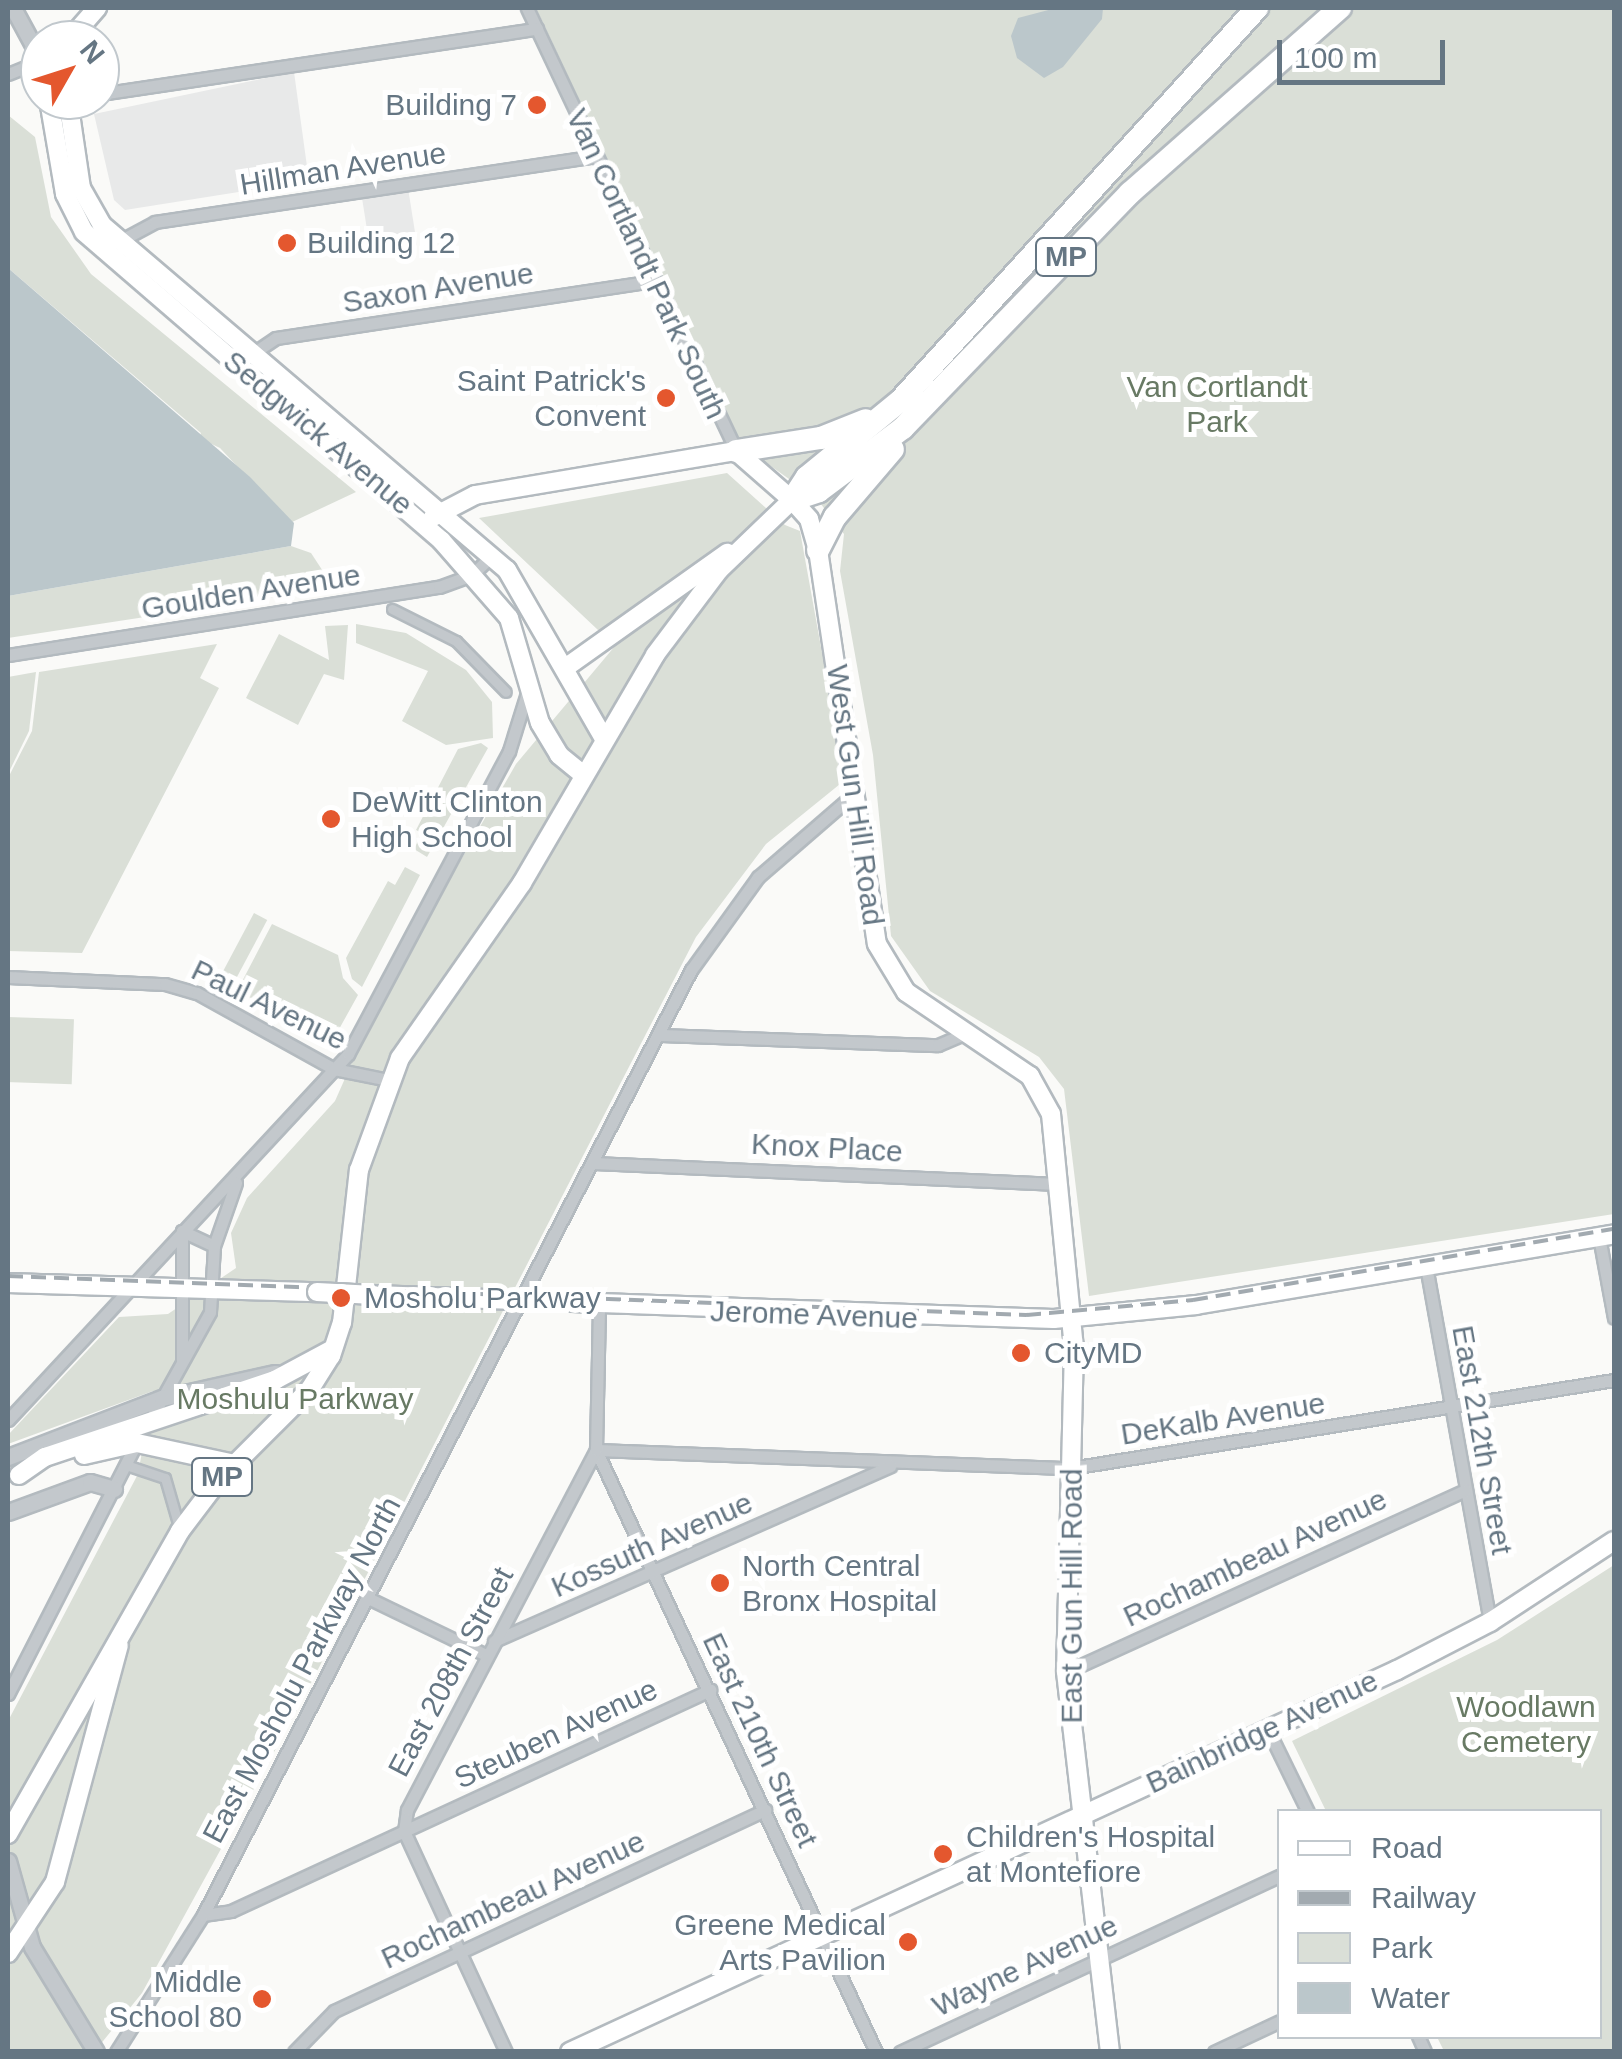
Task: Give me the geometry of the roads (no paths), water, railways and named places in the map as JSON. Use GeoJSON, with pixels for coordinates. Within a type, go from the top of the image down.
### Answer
{"type":"FeatureCollection","features":[{"type":"Feature","properties":{"kind":"highway","name":"MP"},"geometry":{"type":"LineString","coordinates":[[908,409],[1256,8]]}},
{"type":"Feature","properties":{"kind":"highway","name":"MP"},"geometry":{"type":"LineString","coordinates":[[792,500],[819,491],[1120,203],[1340,8]]}},
{"type":"Feature","properties":{"kind":"highway"},"geometry":{"type":"LineString","coordinates":[[736,451],[831,435],[908,409]]}},
{"type":"Feature","properties":{"kind":"highway"},"geometry":{"type":"LineString","coordinates":[[818,550],[835,517],[908,409]]}},
{"type":"Feature","properties":{"kind":"main road","name":"Sedgwick Avenue"},"geometry":{"type":"LineString","coordinates":[[53,120],[68,202],[112,246],[246,360],[424,523],[509,618],[550,741],[584,776]]}},
{"type":"Feature","properties":{"kind":"main road","name":"Sedgwick Avenue"},"geometry":{"type":"LineString","coordinates":[[71,120],[84,196],[112,246]]}},
{"type":"Feature","properties":{"kind":"main road","name":"Sedgwick Avenue"},"geometry":{"type":"LineString","coordinates":[[246,360],[442,511],[492,555],[519,584],[604,739]]}},
{"type":"Feature","properties":{"kind":"main road","name":"Van Cortlandt Park South"},"geometry":{"type":"LineString","coordinates":[[736,451],[792,500]]}},
{"type":"Feature","properties":{"kind":"main road"},"geometry":{"type":"LineString","coordinates":[[424,523],[486,492],[736,451]]}},
{"type":"Feature","properties":{"kind":"main road","name":"MP"},"geometry":{"type":"LineString","coordinates":[[8,1834],[180,1531],[234,1464],[310,1389],[335,1346],[355,1188],[388,1080],[514,896],[655,655],[744,542],[792,500]]}},
{"type":"Feature","properties":{"kind":"main road","name":"West Gun Hill Road"},"geometry":{"type":"LineString","coordinates":[[792,500],[809,518],[818,550],[858,790],[877,944],[906,992],[1042,1089],[1058,1184],[1072,1318]]}},
{"type":"Feature","properties":{"kind":"main road"},"geometry":{"type":"LineString","coordinates":[[565,668],[744,542]]}},
{"type":"Feature","properties":{"kind":"main road","name":"Jerome Avenue"},"geometry":{"type":"LineString","coordinates":[[8,1283],[317,1292],[599,1308],[1072,1318],[1607,1235]]}},
{"type":"Feature","properties":{"kind":"main road","name":"East Gun Hill Road"},"geometry":{"type":"LineString","coordinates":[[1072,1318],[1066,1672],[1110,2052]]}},
{"type":"Feature","properties":{"kind":"main road"},"geometry":{"type":"LineString","coordinates":[[13,1478],[45,1457],[296,1371],[335,1346]]}},
{"type":"Feature","properties":{"kind":"main road"},"geometry":{"type":"LineString","coordinates":[[13,1478],[137,1443],[234,1464]]}},
{"type":"Feature","properties":{"kind":"main road","name":"Bainbridge Avenue"},"geometry":{"type":"LineString","coordinates":[[570,2052],[1268,1730],[1490,1622],[1614,1541]]}},
{"type":"Feature","properties":{"kind":"main road","name":"MP"},"geometry":{"type":"LineString","coordinates":[[8,1953],[26,1930],[60,1867],[127,1621]]}},
{"type":"Feature","properties":{"kind":"street","name":"Van Cortlandt Park South"},"geometry":{"type":"LineString","coordinates":[[527,8],[736,451]]}},
{"type":"Feature","properties":{"kind":"street"},"geometry":{"type":"LineString","coordinates":[[120,91],[537,29]]}},
{"type":"Feature","properties":{"kind":"street","name":"Hillman Avenue"},"geometry":{"type":"LineString","coordinates":[[112,246],[155,222],[596,156]]}},
{"type":"Feature","properties":{"kind":"street","name":"Saxon Avenue"},"geometry":{"type":"LineString","coordinates":[[246,360],[276,338],[654,281]]}},
{"type":"Feature","properties":{"kind":"street","name":"Goulden Avenue"},"geometry":{"type":"LineString","coordinates":[[8,655],[430,589],[472,575],[492,555]]}},
{"type":"Feature","properties":{"kind":"street"},"geometry":{"type":"LineString","coordinates":[[392,609],[456,640],[506,692]]}},
{"type":"Feature","properties":{"kind":"street"},"geometry":{"type":"LineString","coordinates":[[8,1420],[182,1231],[237,1179],[334,1069],[502,763],[529,686]]}},
{"type":"Feature","properties":{"kind":"street","name":"East Mosholu Parkway North"},"geometry":{"type":"LineString","coordinates":[[116,2052],[202,1915],[692,970],[734,906],[805,830],[858,790]]}},
{"type":"Feature","properties":{"kind":"street","name":"Paul Avenue"},"geometry":{"type":"LineString","coordinates":[[8,977],[166,984],[197,993],[334,1069],[388,1080]]}},
{"type":"Feature","properties":{"kind":"street"},"geometry":{"type":"LineString","coordinates":[[660,1036],[938,1044],[964,1034]]}},
{"type":"Feature","properties":{"kind":"street","name":"Knox Place"},"geometry":{"type":"LineString","coordinates":[[594,1163],[1058,1184]]}},
{"type":"Feature","properties":{"kind":"street"},"geometry":{"type":"LineString","coordinates":[[8,1694],[137,1443],[210,1312],[214,1246],[237,1179]]}},
{"type":"Feature","properties":{"kind":"street"},"geometry":{"type":"LineString","coordinates":[[182,1231],[214,1246]]}},
{"type":"Feature","properties":{"kind":"street"},"geometry":{"type":"LineString","coordinates":[[182,1231],[182,1364]]}},
{"type":"Feature","properties":{"kind":"street"},"geometry":{"type":"LineString","coordinates":[[1607,1235],[1614,1318]]}},
{"type":"Feature","properties":{"kind":"street","name":"East 212th Street"},"geometry":{"type":"LineString","coordinates":[[1426,1266],[1490,1622]]}},
{"type":"Feature","properties":{"kind":"street","name":"East 208th Street"},"geometry":{"type":"LineString","coordinates":[[404,1831],[407,1810],[596,1450],[599,1308]]}},
{"type":"Feature","properties":{"kind":"street"},"geometry":{"type":"LineString","coordinates":[[8,1458],[162,1398],[296,1371]]}},
{"type":"Feature","properties":{"kind":"street","name":"DeKalb Avenue"},"geometry":{"type":"LineString","coordinates":[[596,1450],[1071,1468],[1614,1380]]}},
{"type":"Feature","properties":{"kind":"street","name":"East 210th Street"},"geometry":{"type":"LineString","coordinates":[[596,1450],[876,2052]]}},
{"type":"Feature","properties":{"kind":"street"},"geometry":{"type":"LineString","coordinates":[[830,1492],[841,1462]]}},
{"type":"Feature","properties":{"kind":"street","name":"Kossuth Avenue"},"geometry":{"type":"LineString","coordinates":[[494,1641],[894,1464]]}},
{"type":"Feature","properties":{"kind":"street"},"geometry":{"type":"LineString","coordinates":[[126,1465],[165,1478],[180,1531]]}},
{"type":"Feature","properties":{"kind":"street"},"geometry":{"type":"LineString","coordinates":[[8,1512],[90,1482],[114,1489]]}},
{"type":"Feature","properties":{"kind":"street","name":"Rochambeau Avenue"},"geometry":{"type":"LineString","coordinates":[[1066,1672],[1464,1490]]}},
{"type":"Feature","properties":{"kind":"street"},"geometry":{"type":"LineString","coordinates":[[368,1598],[486,1656]]}},
{"type":"Feature","properties":{"kind":"street","name":"Steuben Avenue"},"geometry":{"type":"LineString","coordinates":[[202,1915],[231,1910],[710,1690]]}},
{"type":"Feature","properties":{"kind":"street"},"geometry":{"type":"LineString","coordinates":[[1268,1730],[1307,1809]]}},
{"type":"Feature","properties":{"kind":"street","name":"Rochambeau Avenue"},"geometry":{"type":"LineString","coordinates":[[294,2052],[334,2011],[766,1810]]}},
{"type":"Feature","properties":{"kind":"street"},"geometry":{"type":"LineString","coordinates":[[404,1831],[506,2052]]}},
{"type":"Feature","properties":{"kind":"street"},"geometry":{"type":"LineString","coordinates":[[8,1862],[26,1930],[96,2052]]}},
{"type":"Feature","properties":{"kind":"street","name":"Wayne Avenue"},"geometry":{"type":"LineString","coordinates":[[900,2052],[1277,1877]]}},
{"type":"Feature","properties":{"kind":"street"},"geometry":{"type":"LineString","coordinates":[[1214,2052],[1277,2022]]}},
{"type":"Feature","properties":{"kind":"water"},"geometry":{"type":"Polygon","coordinates":[[[1056,8],[1103,8],[1102,19],[1063,67],[1044,78],[1017,58],[1011,36],[1018,18],[1056,8]]]}},
{"type":"Feature","properties":{"kind":"water"},"geometry":{"type":"Polygon","coordinates":[[[8,268],[250,477],[294,523],[291,546],[8,596],[8,268]]]}},
{"type":"Feature","properties":{"kind":"railway"},"geometry":{"type":"LineString","coordinates":[[8,1276],[1026,1315],[1193,1300],[1614,1229]]}},
{"type":"Feature","properties":{"kind":"place","name":"Building 7"},"geometry":{"type":"Point","coordinates":[537,105]}},
{"type":"Feature","properties":{"kind":"place","name":"Building 12"},"geometry":{"type":"Point","coordinates":[287,243]}},
{"type":"Feature","properties":{"kind":"place","name":"Saint Patrick's Convent"},"geometry":{"type":"Point","coordinates":[666,398]}},
{"type":"Feature","properties":{"kind":"place","name":"DeWitt Clinton High School"},"geometry":{"type":"Point","coordinates":[331,819]}},
{"type":"Feature","properties":{"kind":"place","name":"Mosholu Parkway"},"geometry":{"type":"Point","coordinates":[341,1298]}},
{"type":"Feature","properties":{"kind":"place","name":"CityMD"},"geometry":{"type":"Point","coordinates":[1021,1353]}},
{"type":"Feature","properties":{"kind":"place","name":"North Central Bronx Hospital"},"geometry":{"type":"Point","coordinates":[720,1583]}},
{"type":"Feature","properties":{"kind":"place","name":"Children's Hospital at Montefiore"},"geometry":{"type":"Point","coordinates":[943,1854]}},
{"type":"Feature","properties":{"kind":"place","name":"Greene Medical Arts Pavilion"},"geometry":{"type":"Point","coordinates":[908,1942]}},
{"type":"Feature","properties":{"kind":"place","name":"Middle School 80"},"geometry":{"type":"Point","coordinates":[262,1999]}},
{"type":"Feature","properties":{"kind":"park label","name":"Van Cortlandt Park"},"geometry":{"type":"Point","coordinates":[1217,404]}},
{"type":"Feature","properties":{"kind":"park label","name":"Moshulu Parkway"},"geometry":{"type":"Point","coordinates":[295,1399]}},
{"type":"Feature","properties":{"kind":"park label","name":"Woodlawn Cemetery"},"geometry":{"type":"Point","coordinates":[1526,1724]}}]}
